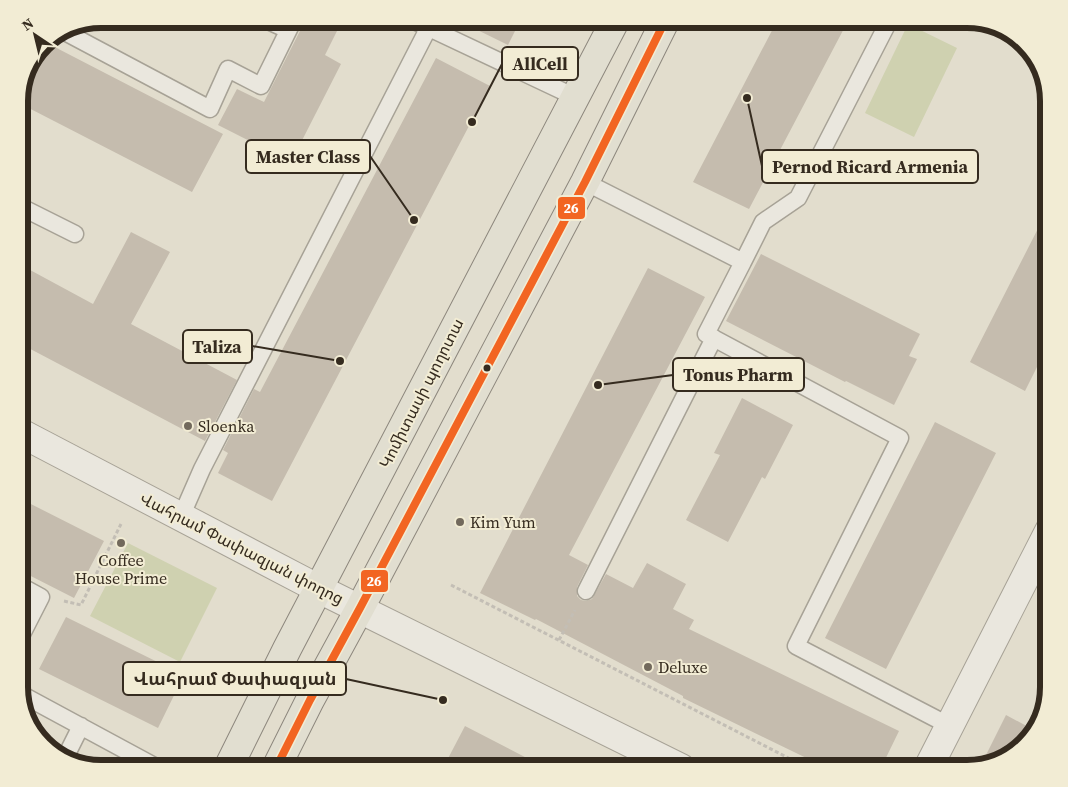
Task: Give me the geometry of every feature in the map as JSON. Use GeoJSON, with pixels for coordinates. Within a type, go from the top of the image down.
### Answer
{"type":"FeatureCollection","features":[{"type":"Feature","properties":{"kind":"main road","name":"Կոմիտասի պողոտա"},"geometry":{"type":"LineString","coordinates":[[233,759],[611,28]]}},
{"type":"Feature","properties":{"kind":"main road"},"geometry":{"type":"LineString","coordinates":[[280,759],[585,182],[662,28]]}},
{"type":"Feature","properties":{"kind":"street","name":"Վահրամ Փափազյան փողոց"},"geometry":{"type":"LineString","coordinates":[[28,437],[320,588],[663,759]]}},
{"type":"Feature","properties":{"kind":"street"},"geometry":{"type":"LineString","coordinates":[[933,759],[1040,550]]}},
{"type":"Feature","properties":{"kind":"lane"},"geometry":{"type":"LineString","coordinates":[[70,35],[210,109],[228,69],[261,86],[289,28]]}},
{"type":"Feature","properties":{"kind":"lane"},"geometry":{"type":"LineString","coordinates":[[181,517],[202,469],[428,28]]}},
{"type":"Feature","properties":{"kind":"lane"},"geometry":{"type":"LineString","coordinates":[[441,28],[575,97]]}},
{"type":"Feature","properties":{"kind":"lane"},"geometry":{"type":"LineString","coordinates":[[885,28],[798,198],[764,222],[706,334],[900,438],[796,646],[950,726]]}},
{"type":"Feature","properties":{"kind":"lane"},"geometry":{"type":"LineString","coordinates":[[585,182],[743,262]]}},
{"type":"Feature","properties":{"kind":"lane"},"geometry":{"type":"LineString","coordinates":[[28,210],[75,234]]}},
{"type":"Feature","properties":{"kind":"lane"},"geometry":{"type":"LineString","coordinates":[[586,591],[714,338]]}},
{"type":"Feature","properties":{"kind":"lane"},"geometry":{"type":"LineString","coordinates":[[28,590],[41,597],[28,622]]}},
{"type":"Feature","properties":{"kind":"lane"},"geometry":{"type":"LineString","coordinates":[[29,698],[142,759]]}},
{"type":"Feature","properties":{"kind":"lane"},"geometry":{"type":"LineString","coordinates":[[68,752],[81,726]]}},
{"type":"Feature","properties":{"kind":"path"},"geometry":{"type":"LineString","coordinates":[[41,597],[81,605],[121,524]]}},
{"type":"Feature","properties":{"kind":"path"},"geometry":{"type":"LineString","coordinates":[[451,585],[790,759]]}},
{"type":"Feature","properties":{"kind":"path"},"geometry":{"type":"LineString","coordinates":[[559,640],[586,591]]}},
{"type":"Feature","properties":{"kind":"green space"},"geometry":{"type":"Polygon","coordinates":[[[906,28],[916,28],[957,48],[914,137],[865,113],[906,28]]]}},
{"type":"Feature","properties":{"kind":"green space"},"geometry":{"type":"Polygon","coordinates":[[[128,543],[217,588],[180,662],[90,616],[128,543]]]}},
{"type":"Feature","properties":{"kind":"building"},"geometry":{"type":"Polygon","coordinates":[[[301,28],[331,28],[337,31],[325,55],[341,64],[291,162],[218,125],[237,89],[264,102],[301,28]]]}},
{"type":"Feature","properties":{"kind":"building"},"geometry":{"type":"Polygon","coordinates":[[[473,28],[516,28],[508,45],[473,28]]]}},
{"type":"Feature","properties":{"kind":"building"},"geometry":{"type":"Polygon","coordinates":[[[773,28],[844,28],[749,209],[693,182],[773,28]]]}},
{"type":"Feature","properties":{"kind":"building"},"geometry":{"type":"Polygon","coordinates":[[[60,50],[223,134],[192,192],[28,108],[30,82],[40,60],[60,60],[60,50]]]}},
{"type":"Feature","properties":{"kind":"building"},"geometry":{"type":"Polygon","coordinates":[[[436,58],[490,86],[272,501],[218,473],[228,453],[223,450],[254,389],[260,392],[436,58]]]}},
{"type":"Feature","properties":{"kind":"building"},"geometry":{"type":"Polygon","coordinates":[[[1040,225],[1040,361],[1025,391],[970,362],[1040,225]]]}},
{"type":"Feature","properties":{"kind":"building"},"geometry":{"type":"Polygon","coordinates":[[[131,232],[170,252],[131,324],[237,380],[205,441],[28,348],[28,269],[93,304],[131,232]]]}},
{"type":"Feature","properties":{"kind":"building"},"geometry":{"type":"Polygon","coordinates":[[[761,254],[920,334],[909,356],[917,359],[894,405],[726,321],[761,254]]]}},
{"type":"Feature","properties":{"kind":"building"},"geometry":{"type":"Polygon","coordinates":[[[648,268],[705,297],[569,555],[588,565],[577,587],[577,596],[581,600],[586,601],[592,599],[606,574],[633,588],[647,563],[686,584],[673,609],[694,620],[689,629],[899,731],[885,759],[808,759],[683,698],[683,696],[536,619],[480,593],[648,268]]]}},
{"type":"Feature","properties":{"kind":"building"},"geometry":{"type":"Polygon","coordinates":[[[742,398],[793,425],[765,479],[762,477],[728,542],[686,520],[720,455],[714,453],[742,398]]]}},
{"type":"Feature","properties":{"kind":"building"},"geometry":{"type":"Polygon","coordinates":[[[935,422],[996,453],[886,669],[825,638],[935,422]]]}},
{"type":"Feature","properties":{"kind":"building"},"geometry":{"type":"Polygon","coordinates":[[[28,503],[104,541],[74,598],[28,575],[28,503]]]}},
{"type":"Feature","properties":{"kind":"building"},"geometry":{"type":"Polygon","coordinates":[[[66,617],[184,675],[158,728],[39,669],[66,617]]]}},
{"type":"Feature","properties":{"kind":"building"},"geometry":{"type":"Polygon","coordinates":[[[1006,715],[1028,727],[1012,744],[1000,752],[985,757],[1006,715]]]}},
{"type":"Feature","properties":{"kind":"building"},"geometry":{"type":"Polygon","coordinates":[[[465,726],[529,759],[448,759],[465,726]]]}},
{"type":"Feature","properties":{"kind":"transit line","name":"26"},"geometry":{"type":"LineString","coordinates":[[280,759],[585,182],[662,28]]}},
{"type":"Feature","properties":{"kind":"place","name":"Pernod Ricard Armenia"},"geometry":{"type":"Point","coordinates":[747,98]}},
{"type":"Feature","properties":{"kind":"place","name":"AllCell"},"geometry":{"type":"Point","coordinates":[472,122]}},
{"type":"Feature","properties":{"kind":"place","name":"Master Class"},"geometry":{"type":"Point","coordinates":[414,220]}},
{"type":"Feature","properties":{"kind":"place","name":"Taliza"},"geometry":{"type":"Point","coordinates":[340,361]}},
{"type":"Feature","properties":{"kind":"place","name":"Tonus Pharm"},"geometry":{"type":"Point","coordinates":[598,385]}},
{"type":"Feature","properties":{"kind":"place","name":"Sloenka"},"geometry":{"type":"Point","coordinates":[188,426]}},
{"type":"Feature","properties":{"kind":"place","name":"Kim Yum"},"geometry":{"type":"Point","coordinates":[460,522]}},
{"type":"Feature","properties":{"kind":"place","name":"Coffee House Prime"},"geometry":{"type":"Point","coordinates":[121,543]}},
{"type":"Feature","properties":{"kind":"place","name":"Deluxe"},"geometry":{"type":"Point","coordinates":[648,667]}},
{"type":"Feature","properties":{"kind":"place","name":"Վահրամ Փափազյան"},"geometry":{"type":"Point","coordinates":[443,700]}}]}
